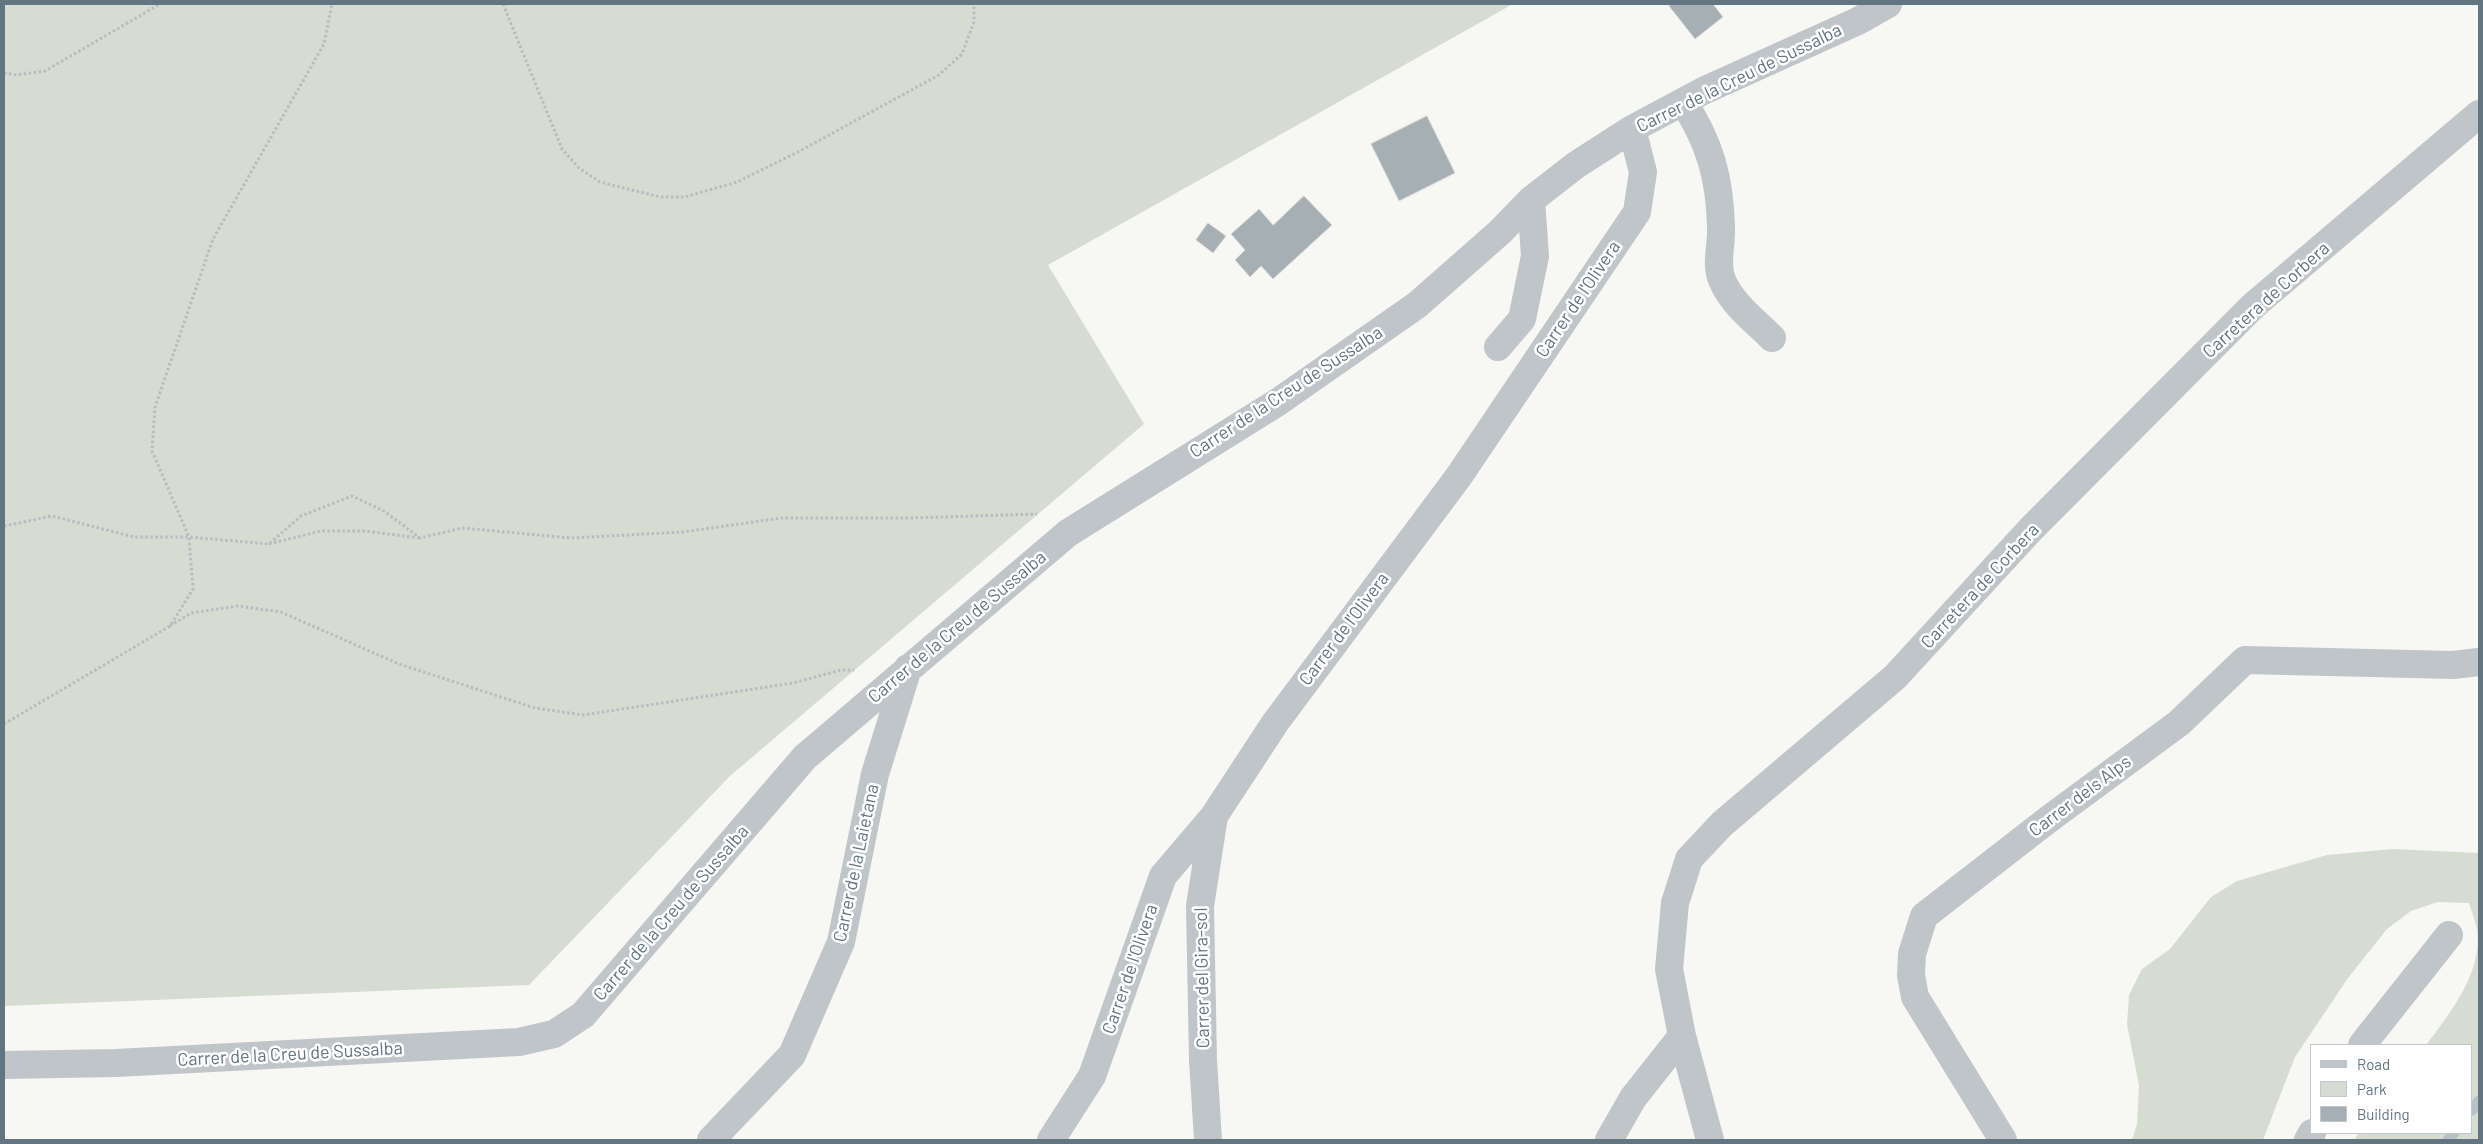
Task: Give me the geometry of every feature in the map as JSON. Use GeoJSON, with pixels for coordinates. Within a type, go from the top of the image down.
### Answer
{"type":"FeatureCollection","features":[{"type":"Feature","properties":{"kind":"street","name":"Carrer de la Creu de Sussalba"},"geometry":{"type":"LineString","coordinates":[[4,1065],[116,1063],[518,1042],[554,1034],[583,1016],[805,757],[1068,533],[1278,402],[1417,305],[1500,232],[1531,200],[1576,165],[1632,128],[1683,102],[1858,21],[1888,4]]}},
{"type":"Feature","properties":{"kind":"street"},"geometry":{"type":"LineString","coordinates":[[1683,102],[1697,123],[1709,148],[1716,181],[1722,229],[1719,255],[1722,279],[1734,300],[1772,338]]}},
{"type":"Feature","properties":{"kind":"street","name":"Carretera de Corbera"},"geometry":{"type":"LineString","coordinates":[[1710,1140],[1682,1036],[1669,969],[1675,903],[1689,859],[1722,824],[1896,677],[2031,529],[2253,306],[2479,114]]}},
{"type":"Feature","properties":{"kind":"street","name":"Carrer de l'Olivera"},"geometry":{"type":"LineString","coordinates":[[1051,1140],[1092,1076],[1163,876],[1214,816],[1275,723],[1459,476],[1637,212],[1643,172],[1632,128]]}},
{"type":"Feature","properties":{"kind":"street"},"geometry":{"type":"LineString","coordinates":[[1498,347],[1522,319],[1535,256],[1531,200]]}},
{"type":"Feature","properties":{"kind":"street","name":"Carrer dels Alps"},"geometry":{"type":"LineString","coordinates":[[2003,1140],[1915,996],[1911,975],[1912,954],[1924,916],[2049,819],[2179,723],[2245,660],[2453,665],[2479,662]]}},
{"type":"Feature","properties":{"kind":"street","name":"Carrer de la Laietana"},"geometry":{"type":"LineString","coordinates":[[711,1140],[792,1055],[841,942],[875,774],[908,668]]}},
{"type":"Feature","properties":{"kind":"street","name":"Carrer del Gira-sol"},"geometry":{"type":"LineString","coordinates":[[1208,1140],[1203,1060],[1200,906],[1214,816]]}},
{"type":"Feature","properties":{"kind":"street"},"geometry":{"type":"LineString","coordinates":[[2363,1044],[2449,934]]}},
{"type":"Feature","properties":{"kind":"street"},"geometry":{"type":"LineString","coordinates":[[1609,1140],[1633,1098],[1682,1036]]}},
{"type":"Feature","properties":{"kind":"path"},"geometry":{"type":"LineString","coordinates":[[4,73],[16,75],[45,71],[160,4]]}},
{"type":"Feature","properties":{"kind":"path"},"geometry":{"type":"LineString","coordinates":[[170,626],[193,589],[189,537],[152,450],[155,407],[213,239],[324,44],[332,4]]}},
{"type":"Feature","properties":{"kind":"path"},"geometry":{"type":"LineString","coordinates":[[503,4],[543,107],[567,156],[579,168],[600,182],[660,197],[685,197],[737,182],[798,152],[940,76],[962,54],[974,22],[974,4]]}},
{"type":"Feature","properties":{"kind":"path"},"geometry":{"type":"LineString","coordinates":[[269,544],[302,516],[352,496],[384,511],[420,538]]}},
{"type":"Feature","properties":{"kind":"path"},"geometry":{"type":"LineString","coordinates":[[4,526],[52,516],[134,537],[189,537],[269,544],[321,531],[365,531],[420,538],[462,528],[571,538],[683,532],[781,518],[911,518],[1041,514]]}},
{"type":"Feature","properties":{"kind":"path"},"geometry":{"type":"LineString","coordinates":[[4,724],[191,613],[238,606],[282,612],[399,664],[535,708],[583,715],[793,683],[841,670],[878,671],[908,668]]}},
{"type":"Feature","properties":{"kind":"green space"},"geometry":{"type":"Polygon","coordinates":[[[4,4],[1513,4],[1048,265],[1144,424],[730,776],[529,985],[4,1006],[4,4]]]}},
{"type":"Feature","properties":{"kind":"green space"},"geometry":{"type":"Polygon","coordinates":[[[2393,849],[2479,853],[2479,1140],[2355,1140],[2358,1134],[2473,1134],[2473,1044],[2427,1044],[2445,1020],[2470,977],[2478,945],[2477,929],[2469,903],[2438,902],[2411,911],[2387,929],[2348,978],[2295,1057],[2263,1140],[2132,1140],[2137,1124],[2139,1086],[2127,1024],[2129,995],[2142,969],[2170,949],[2211,897],[2237,881],[2327,855],[2393,849]]]}},
{"type":"Feature","properties":{"kind":"building"},"geometry":{"type":"Polygon","coordinates":[[[1672,4],[1713,4],[1723,17],[1695,39],[1669,6],[1672,4]]]}},
{"type":"Feature","properties":{"kind":"building"},"geometry":{"type":"Polygon","coordinates":[[[1427,116],[1455,173],[1399,201],[1371,144],[1427,116]]]}},
{"type":"Feature","properties":{"kind":"building"},"geometry":{"type":"Polygon","coordinates":[[[1304,196],[1332,225],[1273,279],[1261,266],[1250,277],[1235,260],[1245,250],[1231,234],[1259,209],[1273,225],[1304,196]]]}},
{"type":"Feature","properties":{"kind":"building"},"geometry":{"type":"Polygon","coordinates":[[[1208,223],[1226,236],[1213,253],[1196,240],[1208,223]]]}},
{"type":"Feature","properties":{"kind":"waterway"},"geometry":{"type":"LineString","coordinates":[[2473,1109],[2479,1101]]}},
{"type":"Feature","properties":{"kind":"waterway"},"geometry":{"type":"LineString","coordinates":[[2448,1140],[2453,1134]]}}]}
